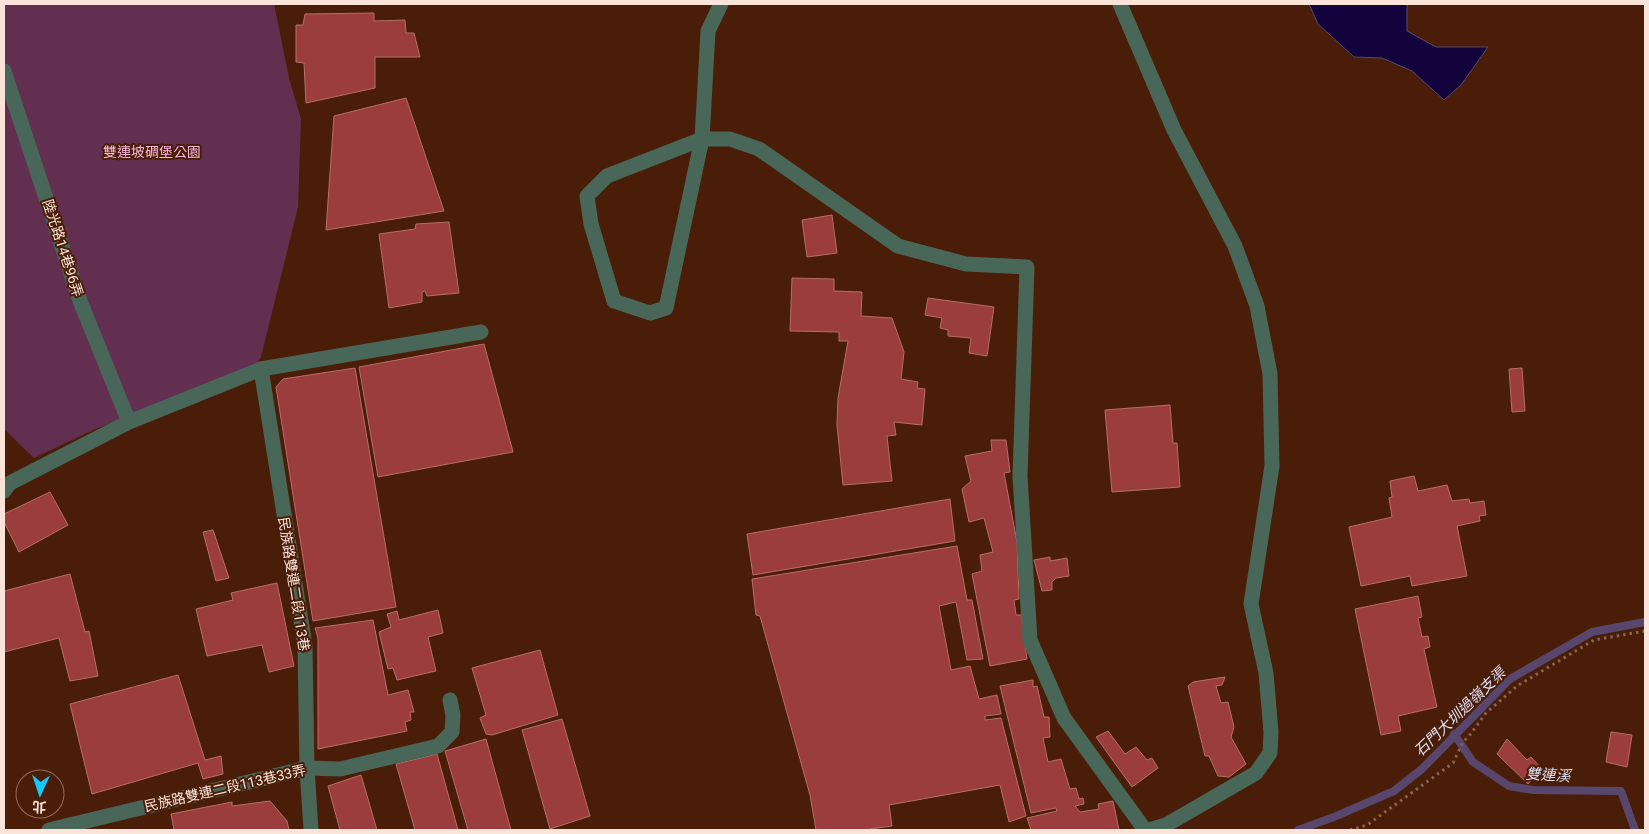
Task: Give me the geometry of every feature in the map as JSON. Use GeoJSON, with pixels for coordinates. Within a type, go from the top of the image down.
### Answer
{"type":"FeatureCollection","features":[{"type":"Feature","properties":{"kind":"lane"},"geometry":{"type":"LineString","coordinates":[[721,4],[708,31],[702,139],[666,308],[650,313],[614,301],[591,224],[587,196],[607,176],[702,139],[730,139],[759,149],[898,246],[966,264],[1027,267],[1020,476],[1030,640],[1064,718],[1147,830],[1166,825],[1256,773],[1270,753],[1271,732],[1266,673],[1251,604],[1272,466],[1270,374],[1257,306],[1235,246],[1174,130],[1120,4]]}},
{"type":"Feature","properties":{"kind":"lane","name":"陸光路14巷96弄"},"geometry":{"type":"LineString","coordinates":[[4,70],[80,300],[129,422]]}},
{"type":"Feature","properties":{"kind":"lane"},"geometry":{"type":"LineString","coordinates":[[4,491],[10,483],[129,422],[261,369],[481,332]]}},
{"type":"Feature","properties":{"kind":"lane","name":"民族路雙連二段113巷"},"geometry":{"type":"LineString","coordinates":[[261,369],[305,646],[307,768],[311,830]]}},
{"type":"Feature","properties":{"kind":"lane","name":"民族路雙連二段113巷33弄"},"geometry":{"type":"LineString","coordinates":[[49,830],[307,768],[340,769],[438,746],[452,732],[454,715],[450,700]]}},
{"type":"Feature","properties":{"kind":"path"},"geometry":{"type":"LineString","coordinates":[[1350,830],[1367,825],[1453,763],[1463,742],[1470,736],[1486,714],[1517,686],[1594,640],[1645,630]]}},
{"type":"Feature","properties":{"kind":"green space","name":"雙連坡碉堡公園"},"geometry":{"type":"Polygon","coordinates":[[[4,4],[274,4],[289,78],[301,119],[298,207],[261,357],[253,369],[93,430],[34,458],[4,429],[4,4]]]}},
{"type":"Feature","properties":{"kind":"shaded area"},"geometry":{"type":"Polygon","coordinates":[[[1309,4],[1407,4],[1407,31],[1436,47],[1488,47],[1461,85],[1444,100],[1412,71],[1382,58],[1354,57],[1318,24],[1309,4]]]}},
{"type":"Feature","properties":{"kind":"building"},"geometry":{"type":"Polygon","coordinates":[[[374,13],[374,21],[405,20],[406,33],[414,33],[420,57],[375,57],[375,88],[306,103],[304,63],[296,62],[296,25],[303,25],[305,14],[374,13]]]}},
{"type":"Feature","properties":{"kind":"building"},"geometry":{"type":"Polygon","coordinates":[[[406,98],[444,211],[326,230],[334,116],[406,98]]]}},
{"type":"Feature","properties":{"kind":"building"},"geometry":{"type":"Polygon","coordinates":[[[832,215],[837,253],[807,257],[802,220],[832,215]]]}},
{"type":"Feature","properties":{"kind":"building"},"geometry":{"type":"Polygon","coordinates":[[[449,222],[459,293],[427,296],[425,291],[422,292],[422,302],[389,308],[379,234],[415,229],[416,224],[449,222]]]}},
{"type":"Feature","properties":{"kind":"building"},"geometry":{"type":"Polygon","coordinates":[[[792,278],[834,279],[834,291],[862,292],[861,316],[892,318],[904,352],[901,379],[918,382],[917,388],[925,389],[922,425],[894,422],[896,435],[887,436],[892,481],[843,485],[837,425],[838,398],[848,341],[839,341],[839,332],[790,331],[792,278]]]}},
{"type":"Feature","properties":{"kind":"building"},"geometry":{"type":"Polygon","coordinates":[[[928,298],[994,307],[987,356],[969,353],[971,338],[948,336],[948,330],[940,328],[942,318],[925,315],[928,298]]]}},
{"type":"Feature","properties":{"kind":"building"},"geometry":{"type":"Polygon","coordinates":[[[484,344],[513,452],[378,477],[359,367],[484,344]]]}},
{"type":"Feature","properties":{"kind":"building"},"geometry":{"type":"Polygon","coordinates":[[[355,368],[396,607],[313,621],[276,387],[283,379],[355,368]]]}},
{"type":"Feature","properties":{"kind":"building"},"geometry":{"type":"Polygon","coordinates":[[[1522,368],[1525,411],[1512,412],[1509,369],[1522,368]]]}},
{"type":"Feature","properties":{"kind":"building"},"geometry":{"type":"Polygon","coordinates":[[[1170,405],[1173,443],[1177,443],[1180,487],[1112,492],[1105,410],[1170,405]]]}},
{"type":"Feature","properties":{"kind":"building"},"geometry":{"type":"Polygon","coordinates":[[[991,440],[1006,440],[1010,472],[1004,473],[1017,542],[1019,599],[1014,600],[1016,615],[1021,615],[1027,659],[990,666],[972,574],[982,571],[980,555],[993,552],[984,518],[969,522],[962,489],[971,481],[965,456],[992,451],[991,440]]]}},
{"type":"Feature","properties":{"kind":"building"},"geometry":{"type":"Polygon","coordinates":[[[1414,476],[1418,491],[1447,485],[1452,501],[1469,499],[1470,503],[1484,501],[1486,515],[1479,516],[1480,521],[1457,526],[1467,576],[1412,586],[1410,576],[1361,586],[1349,527],[1392,517],[1389,498],[1392,497],[1390,481],[1414,476]]]}},
{"type":"Feature","properties":{"kind":"building"},"geometry":{"type":"Polygon","coordinates":[[[50,492],[68,525],[19,552],[4,522],[4,514],[50,492]]]}},
{"type":"Feature","properties":{"kind":"building"},"geometry":{"type":"Polygon","coordinates":[[[950,499],[955,541],[753,575],[747,534],[950,499]]]}},
{"type":"Feature","properties":{"kind":"building"},"geometry":{"type":"Polygon","coordinates":[[[213,530],[229,578],[216,581],[203,532],[213,530]]]}},
{"type":"Feature","properties":{"kind":"building"},"geometry":{"type":"Polygon","coordinates":[[[957,546],[967,600],[972,600],[983,659],[967,660],[956,602],[939,606],[951,670],[970,666],[979,699],[997,695],[1001,714],[985,716],[985,720],[1001,718],[1026,816],[1009,822],[1000,785],[889,805],[892,826],[871,830],[816,830],[810,795],[760,616],[756,615],[752,579],[957,546]]]}},
{"type":"Feature","properties":{"kind":"building"},"geometry":{"type":"Polygon","coordinates":[[[1050,557],[1050,561],[1067,558],[1069,576],[1056,578],[1052,582],[1052,590],[1042,591],[1034,560],[1050,557]]]}},
{"type":"Feature","properties":{"kind":"building"},"geometry":{"type":"Polygon","coordinates":[[[70,574],[85,632],[89,631],[98,676],[70,681],[59,638],[4,652],[4,591],[70,574]]]}},
{"type":"Feature","properties":{"kind":"building"},"geometry":{"type":"Polygon","coordinates":[[[277,583],[294,666],[269,672],[262,645],[207,656],[196,609],[233,600],[231,593],[277,583]]]}},
{"type":"Feature","properties":{"kind":"building"},"geometry":{"type":"Polygon","coordinates":[[[1418,596],[1422,617],[1418,618],[1422,637],[1428,636],[1430,647],[1424,649],[1437,707],[1398,716],[1401,731],[1381,735],[1355,609],[1418,596]]]}},
{"type":"Feature","properties":{"kind":"building"},"geometry":{"type":"Polygon","coordinates":[[[438,610],[443,633],[428,637],[436,671],[397,680],[393,668],[388,669],[379,632],[391,627],[387,614],[397,611],[399,620],[438,610]]]}},
{"type":"Feature","properties":{"kind":"building"},"geometry":{"type":"Polygon","coordinates":[[[373,620],[388,695],[408,690],[414,712],[410,712],[411,720],[405,722],[407,731],[318,749],[318,638],[315,628],[373,620]]]}},
{"type":"Feature","properties":{"kind":"building"},"geometry":{"type":"Polygon","coordinates":[[[540,650],[558,715],[492,735],[486,734],[480,718],[486,715],[472,668],[540,650]]]}},
{"type":"Feature","properties":{"kind":"building"},"geometry":{"type":"Polygon","coordinates":[[[178,675],[205,760],[221,756],[223,774],[203,779],[198,763],[92,794],[70,704],[178,675]]]}},
{"type":"Feature","properties":{"kind":"building"},"geometry":{"type":"Polygon","coordinates":[[[1225,677],[1222,685],[1216,686],[1221,703],[1228,702],[1234,727],[1231,737],[1246,764],[1229,777],[1218,776],[1209,756],[1205,756],[1188,686],[1193,682],[1225,677]]]}},
{"type":"Feature","properties":{"kind":"building"},"geometry":{"type":"Polygon","coordinates":[[[1033,680],[1033,687],[1037,686],[1044,717],[1049,717],[1050,737],[1043,738],[1048,762],[1061,759],[1070,789],[1076,788],[1079,799],[1083,798],[1084,804],[1075,806],[1080,812],[1099,809],[1098,804],[1113,801],[1119,830],[1031,830],[1027,818],[1057,811],[1056,808],[1031,813],[1000,686],[1033,680]]]}},
{"type":"Feature","properties":{"kind":"building"},"geometry":{"type":"Polygon","coordinates":[[[562,719],[590,816],[550,829],[522,730],[562,719]]]}},
{"type":"Feature","properties":{"kind":"building"},"geometry":{"type":"Polygon","coordinates":[[[1108,731],[1125,754],[1136,747],[1147,760],[1152,758],[1158,768],[1132,787],[1096,737],[1108,731]]]}},
{"type":"Feature","properties":{"kind":"building"},"geometry":{"type":"Polygon","coordinates":[[[1611,732],[1632,735],[1627,767],[1606,762],[1611,732]]]}},
{"type":"Feature","properties":{"kind":"building"},"geometry":{"type":"Polygon","coordinates":[[[486,739],[511,830],[468,830],[445,751],[486,739]]]}},
{"type":"Feature","properties":{"kind":"building"},"geometry":{"type":"Polygon","coordinates":[[[1507,739],[1527,760],[1531,757],[1542,769],[1528,784],[1497,754],[1507,739]]]}},
{"type":"Feature","properties":{"kind":"building"},"geometry":{"type":"Polygon","coordinates":[[[437,754],[458,830],[415,830],[396,764],[437,754]]]}},
{"type":"Feature","properties":{"kind":"building"},"geometry":{"type":"Polygon","coordinates":[[[361,775],[377,830],[340,830],[328,786],[361,775]]]}},
{"type":"Feature","properties":{"kind":"building"},"geometry":{"type":"Polygon","coordinates":[[[270,801],[287,821],[289,830],[174,830],[171,814],[232,802],[232,806],[270,801]]]}},
{"type":"Feature","properties":{"kind":"waterway","name":"石門大圳過嶺支渠"},"geometry":{"type":"LineString","coordinates":[[1298,830],[1334,817],[1394,791],[1422,769],[1510,679],[1592,632],[1645,622]]}},
{"type":"Feature","properties":{"kind":"waterway","name":"雙連溪"},"geometry":{"type":"LineString","coordinates":[[1454,734],[1473,762],[1509,786],[1533,790],[1621,791],[1635,830]]}}]}
